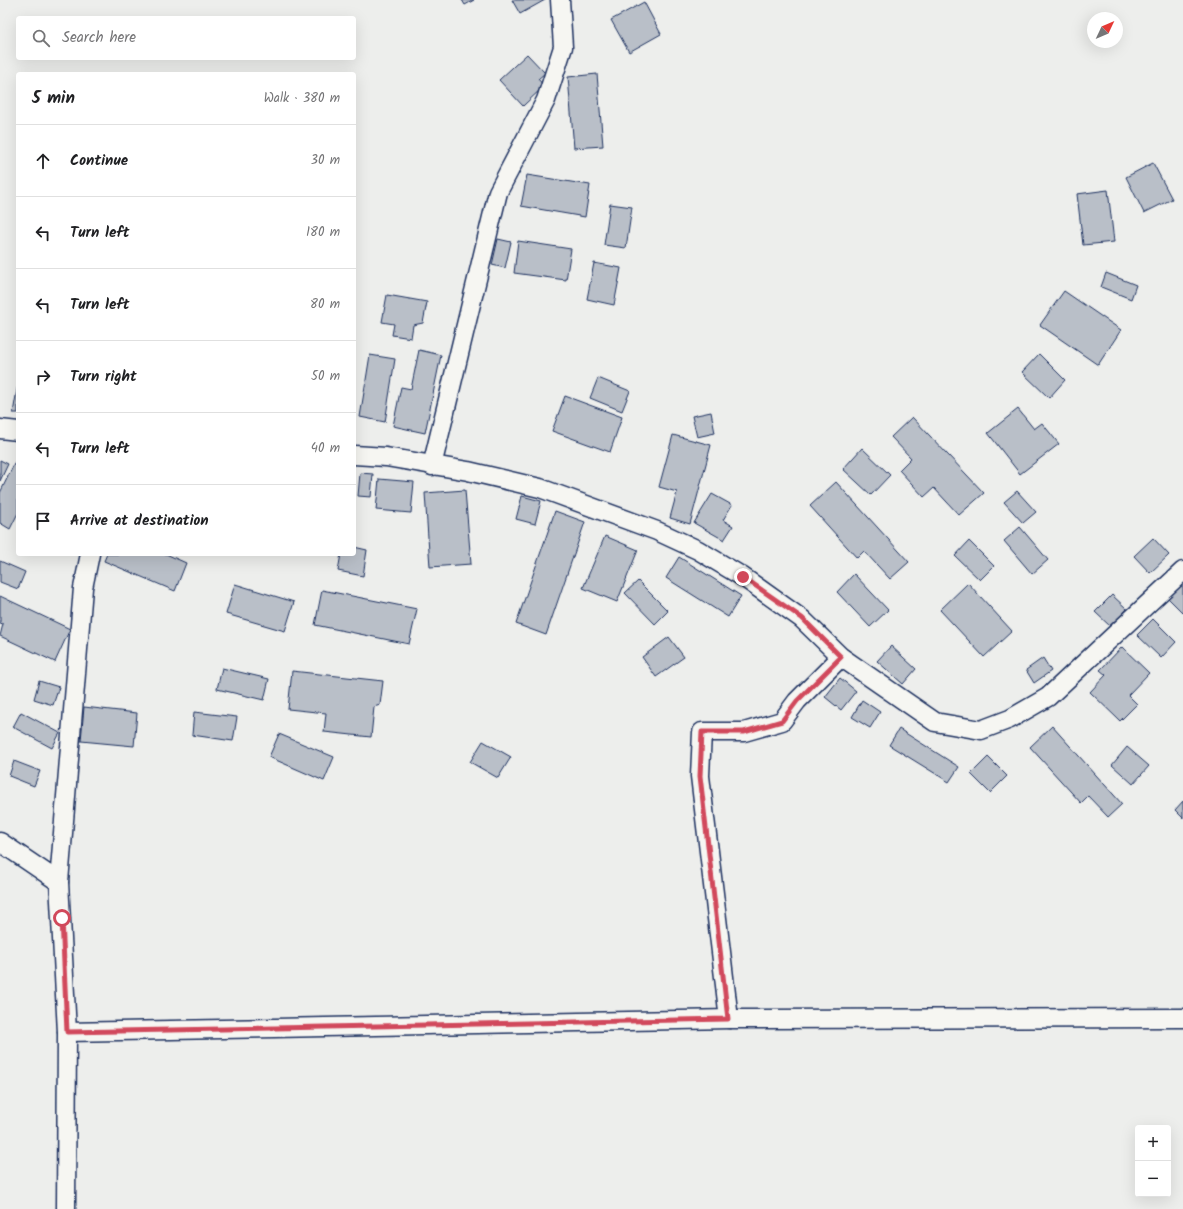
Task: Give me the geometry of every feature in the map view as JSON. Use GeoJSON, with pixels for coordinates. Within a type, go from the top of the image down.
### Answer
{"type":"FeatureCollection","features":[{"type":"Feature","properties":{"kind":"street"},"geometry":{"type":"LineString","coordinates":[[432,466],[498,192],[546,100],[563,47],[560,0]]}},
{"type":"Feature","properties":{"kind":"street"},"geometry":{"type":"LineString","coordinates":[[0,429],[16,431]]}},
{"type":"Feature","properties":{"kind":"street"},"geometry":{"type":"LineString","coordinates":[[356,455],[386,457],[468,471],[540,488],[657,531],[698,550],[743,577],[802,618],[841,657],[935,722],[981,730],[1010,719],[1048,697],[1183,571]]}},
{"type":"Feature","properties":{"kind":"street"},"geometry":{"type":"LineString","coordinates":[[66,1209],[67,1032],[59,882],[83,588],[90,556]]}},
{"type":"Feature","properties":{"kind":"street"},"geometry":{"type":"LineString","coordinates":[[728,1019],[700,776],[702,732],[744,732],[782,721],[797,701],[841,657]]}},
{"type":"Feature","properties":{"kind":"street"},"geometry":{"type":"LineString","coordinates":[[0,842],[59,882]]}},
{"type":"Feature","properties":{"kind":"street"},"geometry":{"type":"LineString","coordinates":[[67,1032],[728,1019],[1183,1018]]}},
{"type":"Feature","properties":{"kind":"building"},"geometry":{"type":"Polygon","coordinates":[[[462,0],[474,0],[465,5],[462,0]]]}},
{"type":"Feature","properties":{"kind":"building"},"geometry":{"type":"Polygon","coordinates":[[[512,0],[545,0],[520,14],[512,0]]]}},
{"type":"Feature","properties":{"kind":"building"},"geometry":{"type":"Polygon","coordinates":[[[644,2],[661,34],[629,52],[611,20],[644,2]]]}},
{"type":"Feature","properties":{"kind":"building"},"geometry":{"type":"Polygon","coordinates":[[[527,54],[545,73],[538,79],[544,86],[523,106],[499,80],[527,54]]]}},
{"type":"Feature","properties":{"kind":"building"},"geometry":{"type":"Polygon","coordinates":[[[597,74],[603,146],[574,148],[568,77],[597,74]]]}},
{"type":"Feature","properties":{"kind":"building"},"geometry":{"type":"Polygon","coordinates":[[[1153,163],[1172,199],[1144,213],[1126,177],[1153,163]]]}},
{"type":"Feature","properties":{"kind":"building"},"geometry":{"type":"Polygon","coordinates":[[[527,175],[590,185],[585,217],[521,206],[527,175]]]}},
{"type":"Feature","properties":{"kind":"building"},"geometry":{"type":"Polygon","coordinates":[[[1108,190],[1114,242],[1083,245],[1077,194],[1108,190]]]}},
{"type":"Feature","properties":{"kind":"building"},"geometry":{"type":"Polygon","coordinates":[[[610,204],[632,207],[626,248],[604,245],[610,204]]]}},
{"type":"Feature","properties":{"kind":"building"},"geometry":{"type":"Polygon","coordinates":[[[498,239],[511,242],[505,268],[492,265],[498,239]]]}},
{"type":"Feature","properties":{"kind":"building"},"geometry":{"type":"Polygon","coordinates":[[[518,241],[571,249],[566,280],[514,273],[518,241]]]}},
{"type":"Feature","properties":{"kind":"building"},"geometry":{"type":"Polygon","coordinates":[[[594,263],[621,268],[614,305],[587,299],[594,263]]]}},
{"type":"Feature","properties":{"kind":"building"},"geometry":{"type":"Polygon","coordinates":[[[1106,273],[1136,285],[1131,299],[1101,287],[1106,273]]]}},
{"type":"Feature","properties":{"kind":"building"},"geometry":{"type":"Polygon","coordinates":[[[1064,291],[1121,330],[1098,365],[1040,325],[1064,291]]]}},
{"type":"Feature","properties":{"kind":"building"},"geometry":{"type":"Polygon","coordinates":[[[387,295],[427,302],[423,323],[413,325],[411,338],[392,335],[394,324],[382,322],[387,295]]]}},
{"type":"Feature","properties":{"kind":"building"},"geometry":{"type":"Polygon","coordinates":[[[419,350],[441,355],[425,433],[393,426],[401,387],[411,389],[419,350]]]}},
{"type":"Feature","properties":{"kind":"building"},"geometry":{"type":"Polygon","coordinates":[[[1039,354],[1065,380],[1049,398],[1022,372],[1039,354]]]}},
{"type":"Feature","properties":{"kind":"building"},"geometry":{"type":"Polygon","coordinates":[[[370,355],[395,359],[385,422],[360,417],[370,355]]]}},
{"type":"Feature","properties":{"kind":"building"},"geometry":{"type":"Polygon","coordinates":[[[598,378],[630,391],[622,411],[590,398],[598,378]]]}},
{"type":"Feature","properties":{"kind":"building"},"geometry":{"type":"Polygon","coordinates":[[[16,396],[16,413],[13,413],[16,396]]]}},
{"type":"Feature","properties":{"kind":"building"},"geometry":{"type":"Polygon","coordinates":[[[565,396],[622,417],[610,452],[552,431],[565,396]]]}},
{"type":"Feature","properties":{"kind":"building"},"geometry":{"type":"Polygon","coordinates":[[[1018,409],[1034,429],[1042,423],[1059,444],[1020,474],[988,433],[1018,409]]]}},
{"type":"Feature","properties":{"kind":"building"},"geometry":{"type":"Polygon","coordinates":[[[711,412],[715,433],[697,437],[692,416],[711,412]]]}},
{"type":"Feature","properties":{"kind":"building"},"geometry":{"type":"Polygon","coordinates":[[[912,417],[984,493],[959,515],[934,488],[924,497],[899,470],[911,458],[891,437],[912,417]]]}},
{"type":"Feature","properties":{"kind":"building"},"geometry":{"type":"Polygon","coordinates":[[[673,435],[711,445],[690,524],[670,518],[677,492],[659,487],[673,435]]]}},
{"type":"Feature","properties":{"kind":"building"},"geometry":{"type":"Polygon","coordinates":[[[862,448],[890,475],[871,495],[843,469],[862,448]]]}},
{"type":"Feature","properties":{"kind":"building"},"geometry":{"type":"Polygon","coordinates":[[[0,460],[8,464],[0,481],[0,460]]]}},
{"type":"Feature","properties":{"kind":"building"},"geometry":{"type":"Polygon","coordinates":[[[16,462],[16,517],[10,529],[0,523],[0,493],[16,462]]]}},
{"type":"Feature","properties":{"kind":"building"},"geometry":{"type":"Polygon","coordinates":[[[360,473],[373,474],[371,497],[358,496],[360,473]]]}},
{"type":"Feature","properties":{"kind":"building"},"geometry":{"type":"Polygon","coordinates":[[[379,479],[414,482],[411,513],[376,510],[379,479]]]}},
{"type":"Feature","properties":{"kind":"building"},"geometry":{"type":"Polygon","coordinates":[[[836,482],[909,562],[890,579],[864,551],[857,558],[810,506],[836,482]]]}},
{"type":"Feature","properties":{"kind":"building"},"geometry":{"type":"Polygon","coordinates":[[[465,490],[471,564],[430,567],[425,493],[465,490]]]}},
{"type":"Feature","properties":{"kind":"building"},"geometry":{"type":"Polygon","coordinates":[[[1017,491],[1036,512],[1023,523],[1004,502],[1017,491]]]}},
{"type":"Feature","properties":{"kind":"building"},"geometry":{"type":"Polygon","coordinates":[[[712,494],[732,505],[723,520],[733,526],[724,540],[694,523],[712,494]]]}},
{"type":"Feature","properties":{"kind":"building"},"geometry":{"type":"Polygon","coordinates":[[[522,496],[541,501],[535,524],[516,519],[522,496]]]}},
{"type":"Feature","properties":{"kind":"building"},"geometry":{"type":"Polygon","coordinates":[[[555,511],[585,522],[546,635],[516,624],[555,511]]]}},
{"type":"Feature","properties":{"kind":"building"},"geometry":{"type":"Polygon","coordinates":[[[1020,527],[1048,560],[1032,574],[1004,541],[1020,527]]]}},
{"type":"Feature","properties":{"kind":"building"},"geometry":{"type":"Polygon","coordinates":[[[605,536],[638,550],[617,602],[583,588],[605,536]]]}},
{"type":"Feature","properties":{"kind":"building"},"geometry":{"type":"Polygon","coordinates":[[[1153,538],[1169,555],[1150,573],[1134,556],[1153,538]]]}},
{"type":"Feature","properties":{"kind":"building"},"geometry":{"type":"Polygon","coordinates":[[[969,541],[994,566],[980,580],[955,556],[969,541]]]}},
{"type":"Feature","properties":{"kind":"building"},"geometry":{"type":"Polygon","coordinates":[[[356,547],[367,550],[363,576],[338,571],[341,556],[356,556],[356,547]]]}},
{"type":"Feature","properties":{"kind":"building"},"geometry":{"type":"Polygon","coordinates":[[[106,556],[170,556],[186,563],[175,591],[104,561],[106,556]]]}},
{"type":"Feature","properties":{"kind":"building"},"geometry":{"type":"Polygon","coordinates":[[[679,557],[741,596],[728,617],[666,578],[679,557]]]}},
{"type":"Feature","properties":{"kind":"building"},"geometry":{"type":"Polygon","coordinates":[[[0,561],[25,572],[18,589],[0,582],[0,561]]]}},
{"type":"Feature","properties":{"kind":"building"},"geometry":{"type":"Polygon","coordinates":[[[854,574],[888,610],[870,627],[837,592],[854,574]]]}},
{"type":"Feature","properties":{"kind":"building"},"geometry":{"type":"Polygon","coordinates":[[[638,581],[668,611],[655,624],[625,593],[638,581]]]}},
{"type":"Feature","properties":{"kind":"building"},"geometry":{"type":"Polygon","coordinates":[[[1183,581],[1183,613],[1167,597],[1183,581]]]}},
{"type":"Feature","properties":{"kind":"building"},"geometry":{"type":"Polygon","coordinates":[[[968,583],[1012,631],[984,657],[940,610],[968,583]]]}},
{"type":"Feature","properties":{"kind":"building"},"geometry":{"type":"Polygon","coordinates":[[[235,584],[294,602],[285,631],[226,614],[235,584]]]}},
{"type":"Feature","properties":{"kind":"building"},"geometry":{"type":"Polygon","coordinates":[[[322,590],[417,609],[409,644],[315,625],[322,590]]]}},
{"type":"Feature","properties":{"kind":"building"},"geometry":{"type":"Polygon","coordinates":[[[1112,595],[1127,609],[1111,627],[1095,612],[1112,595]]]}},
{"type":"Feature","properties":{"kind":"building"},"geometry":{"type":"Polygon","coordinates":[[[0,596],[70,629],[55,662],[0,636],[3,624],[0,623],[0,596]]]}},
{"type":"Feature","properties":{"kind":"building"},"geometry":{"type":"Polygon","coordinates":[[[1153,619],[1176,642],[1161,658],[1137,635],[1153,619]]]}},
{"type":"Feature","properties":{"kind":"building"},"geometry":{"type":"Polygon","coordinates":[[[669,637],[684,657],[656,677],[642,657],[669,637]]]}},
{"type":"Feature","properties":{"kind":"building"},"geometry":{"type":"Polygon","coordinates":[[[891,646],[916,669],[903,684],[877,661],[891,646]]]}},
{"type":"Feature","properties":{"kind":"building"},"geometry":{"type":"Polygon","coordinates":[[[1122,647],[1149,673],[1128,695],[1137,704],[1120,721],[1090,692],[1106,675],[1100,670],[1122,647]]]}},
{"type":"Feature","properties":{"kind":"building"},"geometry":{"type":"Polygon","coordinates":[[[1043,658],[1051,671],[1034,683],[1026,670],[1043,658]]]}},
{"type":"Feature","properties":{"kind":"building"},"geometry":{"type":"Polygon","coordinates":[[[222,668],[269,679],[264,700],[217,689],[222,668]]]}},
{"type":"Feature","properties":{"kind":"building"},"geometry":{"type":"Polygon","coordinates":[[[292,671],[383,681],[380,705],[374,707],[371,737],[324,732],[326,713],[288,709],[292,671]]]}},
{"type":"Feature","properties":{"kind":"building"},"geometry":{"type":"Polygon","coordinates":[[[840,678],[856,691],[841,710],[825,697],[840,678]]]}},
{"type":"Feature","properties":{"kind":"building"},"geometry":{"type":"Polygon","coordinates":[[[39,681],[59,687],[53,705],[34,699],[39,681]]]}},
{"type":"Feature","properties":{"kind":"building"},"geometry":{"type":"Polygon","coordinates":[[[862,700],[880,712],[870,728],[852,717],[862,700]]]}},
{"type":"Feature","properties":{"kind":"building"},"geometry":{"type":"Polygon","coordinates":[[[84,707],[137,713],[134,746],[81,741],[84,707]]]}},
{"type":"Feature","properties":{"kind":"building"},"geometry":{"type":"Polygon","coordinates":[[[21,712],[60,733],[52,748],[13,727],[21,712]]]}},
{"type":"Feature","properties":{"kind":"building"},"geometry":{"type":"Polygon","coordinates":[[[194,712],[237,717],[233,741],[192,735],[194,712]]]}},
{"type":"Feature","properties":{"kind":"building"},"geometry":{"type":"Polygon","coordinates":[[[1052,726],[1122,804],[1108,817],[1088,796],[1081,803],[1030,747],[1052,726]]]}},
{"type":"Feature","properties":{"kind":"building"},"geometry":{"type":"Polygon","coordinates":[[[899,729],[959,767],[949,782],[889,745],[899,729]]]}},
{"type":"Feature","properties":{"kind":"building"},"geometry":{"type":"Polygon","coordinates":[[[279,734],[334,757],[324,781],[269,757],[279,734]]]}},
{"type":"Feature","properties":{"kind":"building"},"geometry":{"type":"Polygon","coordinates":[[[483,741],[511,757],[498,778],[470,762],[483,741]]]}},
{"type":"Feature","properties":{"kind":"building"},"geometry":{"type":"Polygon","coordinates":[[[1127,747],[1149,766],[1133,784],[1112,765],[1127,747]]]}},
{"type":"Feature","properties":{"kind":"building"},"geometry":{"type":"Polygon","coordinates":[[[988,757],[1007,776],[990,793],[971,774],[988,757]]]}},
{"type":"Feature","properties":{"kind":"building"},"geometry":{"type":"Polygon","coordinates":[[[14,761],[40,771],[34,786],[9,776],[14,761]]]}},
{"type":"Feature","properties":{"kind":"building"},"geometry":{"type":"Polygon","coordinates":[[[1183,801],[1183,818],[1175,810],[1183,801]]]}},
{"type":"Feature","properties":{"kind":"route"},"geometry":{"type":"LineString","coordinates":[[62,918],[67,1032],[728,1019],[700,776],[702,732],[744,732],[782,721],[797,701],[841,657],[802,618],[743,577]]}}]}
